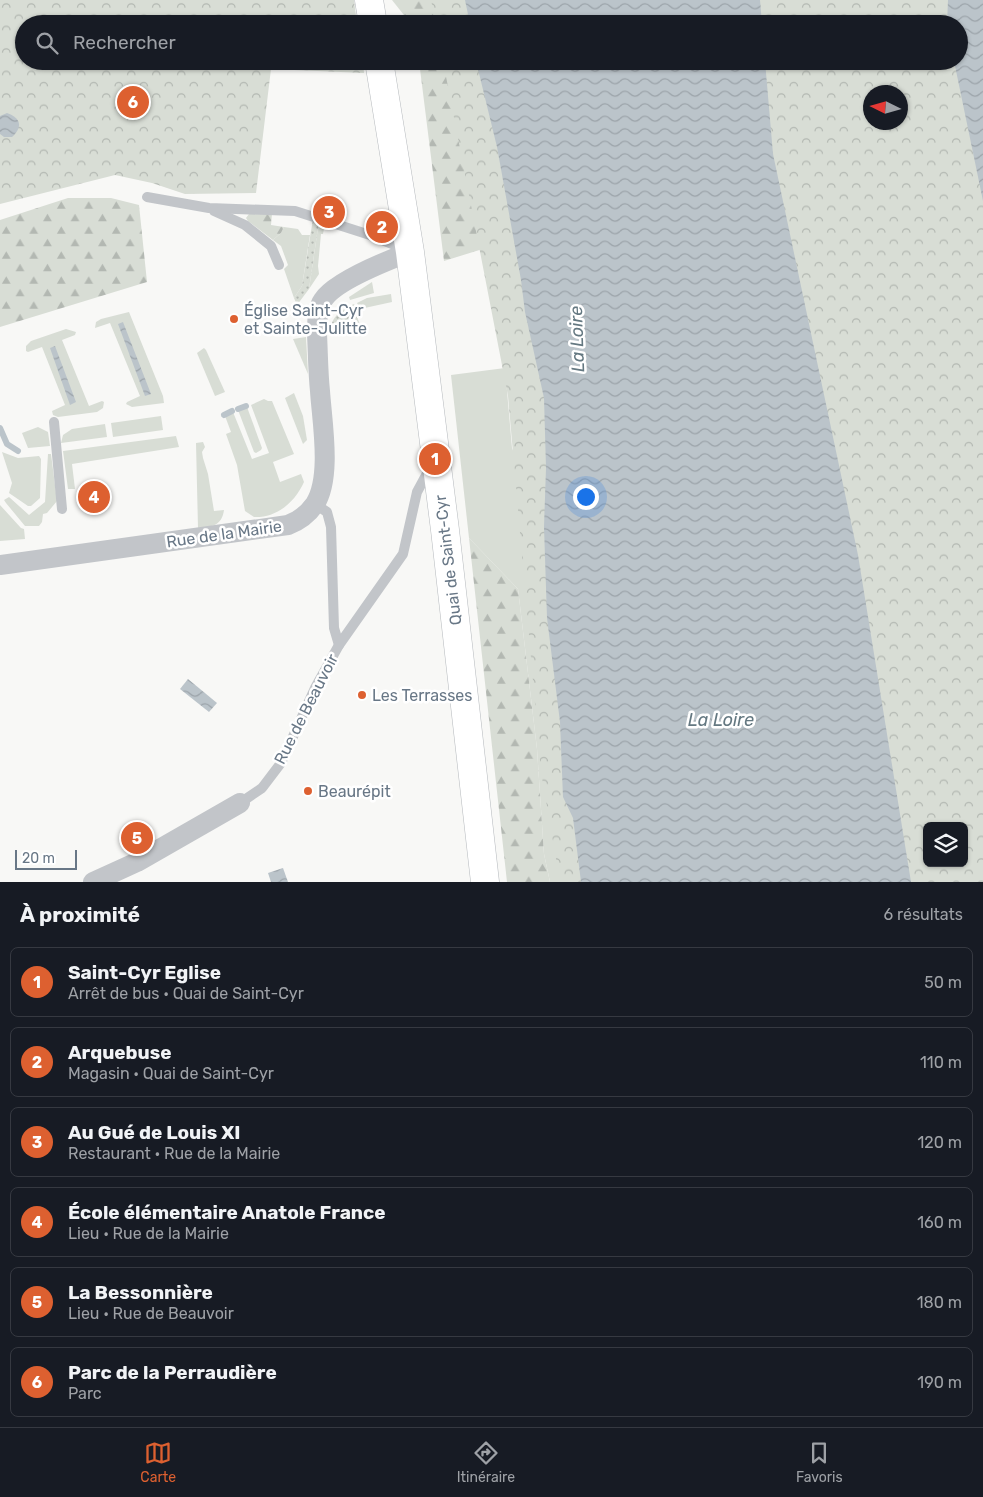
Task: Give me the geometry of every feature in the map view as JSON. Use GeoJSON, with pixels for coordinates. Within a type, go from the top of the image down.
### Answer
{"type":"FeatureCollection","features":[{"type":"Feature","properties":{"kind":"main road"},"geometry":{"type":"LineString","coordinates":[[369,0],[372,15]]}},
{"type":"Feature","properties":{"kind":"main road","name":"Quai de Saint-Cyr"},"geometry":{"type":"LineString","coordinates":[[380,70],[410,252],[445,530],[485,882]]}},
{"type":"Feature","properties":{"kind":"street"},"geometry":{"type":"LineString","coordinates":[[315,504],[322,485],[324,463],[317,334],[322,301],[341,285],[375,266],[410,252]]}},
{"type":"Feature","properties":{"kind":"street","name":"Rue de la Mairie"},"geometry":{"type":"LineString","coordinates":[[0,564],[288,525],[302,518],[315,504]]}},
{"type":"Feature","properties":{"kind":"street","name":"Rue de Beauvoir"},"geometry":{"type":"LineString","coordinates":[[93,882],[137,862],[240,803]]}},
{"type":"Feature","properties":{"kind":"lane"},"geometry":{"type":"LineString","coordinates":[[147,197],[209,208],[295,211],[370,235],[410,252]]}},
{"type":"Feature","properties":{"kind":"lane"},"geometry":{"type":"LineString","coordinates":[[209,208],[245,225],[271,246],[279,265]]}},
{"type":"Feature","properties":{"kind":"lane"},"geometry":{"type":"LineString","coordinates":[[54,422],[62,509]]}},
{"type":"Feature","properties":{"kind":"lane","name":"Rue de Beauvoir"},"geometry":{"type":"LineString","coordinates":[[240,803],[262,788],[282,763],[315,688],[339,645],[403,554],[417,492],[435,459]]}},
{"type":"Feature","properties":{"kind":"lane"},"geometry":{"type":"LineString","coordinates":[[315,504],[327,512],[331,527],[334,628],[339,645]]}},
{"type":"Feature","properties":{"kind":"green space"},"geometry":{"type":"Polygon","coordinates":[[[0,0],[354,0],[356,15],[15,15],[15,70],[271,70],[256,193],[185,194],[152,183],[115,175],[0,204],[0,0]]]}},
{"type":"Feature","properties":{"kind":"green space"},"geometry":{"type":"Polygon","coordinates":[[[392,0],[462,0],[440,15],[404,15],[392,0]]]}},
{"type":"Feature","properties":{"kind":"green space","name":"La Loire"},"geometry":{"type":"Polygon","coordinates":[[[431,0],[983,0],[983,882],[560,882],[541,772],[508,396],[445,70],[968,70],[968,15],[434,15],[431,0]]]}},
{"type":"Feature","properties":{"kind":"green space"},"geometry":{"type":"Polygon","coordinates":[[[294,70],[364,70],[364,73],[294,70]]]}},
{"type":"Feature","properties":{"kind":"green space"},"geometry":{"type":"Polygon","coordinates":[[[420,70],[467,70],[502,243],[444,261],[420,70]]]}},
{"type":"Feature","properties":{"kind":"green space"},"geometry":{"type":"Polygon","coordinates":[[[68,198],[111,198],[139,205],[147,282],[0,327],[0,220],[68,198]]]}},
{"type":"Feature","properties":{"kind":"green space"},"geometry":{"type":"Polygon","coordinates":[[[249,214],[272,214],[271,225],[284,227],[281,233],[273,240],[248,221],[246,218],[249,214]]]}},
{"type":"Feature","properties":{"kind":"green space"},"geometry":{"type":"Polygon","coordinates":[[[313,219],[319,221],[309,289],[297,305],[294,298],[302,286],[313,219]]]}},
{"type":"Feature","properties":{"kind":"green space"},"geometry":{"type":"Polygon","coordinates":[[[319,221],[325,223],[323,234],[321,234],[319,274],[309,289],[319,221]]]}},
{"type":"Feature","properties":{"kind":"green space"},"geometry":{"type":"Polygon","coordinates":[[[284,227],[298,229],[302,235],[310,235],[302,286],[294,298],[284,269],[288,265],[281,246],[273,240],[281,233],[284,227]]]}},
{"type":"Feature","properties":{"kind":"green space"},"geometry":{"type":"Polygon","coordinates":[[[372,282],[374,293],[350,300],[349,297],[372,282]]]}},
{"type":"Feature","properties":{"kind":"green space"},"geometry":{"type":"Polygon","coordinates":[[[391,294],[392,302],[360,309],[357,303],[367,298],[391,294]]]}},
{"type":"Feature","properties":{"kind":"green space"},"geometry":{"type":"Polygon","coordinates":[[[354,304],[361,327],[331,336],[333,320],[340,312],[354,304]]]}},
{"type":"Feature","properties":{"kind":"green space"},"geometry":{"type":"Polygon","coordinates":[[[129,312],[163,396],[164,403],[132,407],[126,404],[140,396],[110,323],[95,328],[96,322],[101,319],[129,312]]]}},
{"type":"Feature","properties":{"kind":"green space"},"geometry":{"type":"Polygon","coordinates":[[[66,329],[76,332],[75,335],[62,340],[89,406],[104,402],[103,408],[97,412],[58,417],[53,415],[52,411],[65,405],[42,347],[26,351],[26,346],[31,341],[66,329]]]}},
{"type":"Feature","properties":{"kind":"green space"},"geometry":{"type":"Polygon","coordinates":[[[306,337],[308,374],[293,339],[306,337]]]}},
{"type":"Feature","properties":{"kind":"green space"},"geometry":{"type":"Polygon","coordinates":[[[204,348],[225,392],[215,396],[197,353],[204,348]]]}},
{"type":"Feature","properties":{"kind":"green space"},"geometry":{"type":"Polygon","coordinates":[[[505,368],[512,448],[544,527],[581,882],[550,882],[544,854],[537,749],[518,589],[469,538],[451,375],[505,368]]]}},
{"type":"Feature","properties":{"kind":"green space"},"geometry":{"type":"Polygon","coordinates":[[[294,393],[303,416],[307,440],[303,444],[285,398],[294,393]]]}},
{"type":"Feature","properties":{"kind":"green space"},"geometry":{"type":"Polygon","coordinates":[[[264,399],[272,401],[294,454],[273,462],[280,482],[301,474],[304,482],[296,496],[278,512],[262,517],[254,517],[245,511],[237,465],[226,434],[231,432],[225,416],[233,412],[252,459],[269,453],[251,405],[264,399]]]}},
{"type":"Feature","properties":{"kind":"green space"},"geometry":{"type":"Polygon","coordinates":[[[247,407],[262,448],[256,453],[238,410],[247,407]]]}},
{"type":"Feature","properties":{"kind":"green space"},"geometry":{"type":"Polygon","coordinates":[[[161,416],[163,430],[113,437],[111,423],[161,416]]]}},
{"type":"Feature","properties":{"kind":"green space"},"geometry":{"type":"Polygon","coordinates":[[[105,424],[107,437],[61,443],[63,435],[72,429],[105,424]]]}},
{"type":"Feature","properties":{"kind":"green space"},"geometry":{"type":"Polygon","coordinates":[[[38,427],[48,432],[50,446],[28,448],[22,433],[38,427]]]}},
{"type":"Feature","properties":{"kind":"green space"},"geometry":{"type":"Polygon","coordinates":[[[176,436],[179,447],[72,464],[75,489],[68,489],[63,451],[176,436]]]}},
{"type":"Feature","properties":{"kind":"green space"},"geometry":{"type":"Polygon","coordinates":[[[203,442],[205,447],[202,452],[214,511],[224,510],[221,519],[215,525],[198,528],[196,443],[203,442]]]}},
{"type":"Feature","properties":{"kind":"green space"},"geometry":{"type":"Polygon","coordinates":[[[2,452],[18,458],[39,456],[41,459],[40,498],[31,506],[28,506],[9,493],[12,483],[2,452]]]}},
{"type":"Feature","properties":{"kind":"green space"},"geometry":{"type":"Polygon","coordinates":[[[48,454],[51,454],[57,501],[47,513],[43,514],[42,522],[39,526],[25,526],[4,500],[9,497],[29,515],[45,502],[48,454]]]}},
{"type":"Feature","properties":{"kind":"green space"},"geometry":{"type":"Polygon","coordinates":[[[0,505],[24,529],[25,539],[0,541],[0,505]]]}},
{"type":"Feature","properties":{"kind":"green space"},"geometry":{"type":"Polygon","coordinates":[[[469,538],[518,589],[537,749],[544,854],[550,882],[507,882],[469,538]]]}},
{"type":"Feature","properties":{"kind":"water"},"geometry":{"type":"Polygon","coordinates":[[[465,0],[760,0],[761,15],[468,15],[465,0]]]}},
{"type":"Feature","properties":{"kind":"water"},"geometry":{"type":"Polygon","coordinates":[[[948,0],[983,0],[983,201],[956,70],[968,70],[968,15],[947,15],[948,0]]]}},
{"type":"Feature","properties":{"kind":"water","name":"La Loire"},"geometry":{"type":"Polygon","coordinates":[[[478,70],[766,70],[773,154],[858,555],[911,882],[581,882],[573,818],[563,797],[560,722],[547,618],[544,527],[546,468],[544,398],[525,312],[497,147],[478,70]]]}},
{"type":"Feature","properties":{"kind":"water"},"geometry":{"type":"Polygon","coordinates":[[[7,113],[15,117],[19,123],[18,130],[12,137],[4,137],[0,134],[0,116],[7,113]]]}},
{"type":"Feature","properties":{"kind":"water"},"geometry":{"type":"Polygon","coordinates":[[[123,322],[151,394],[145,396],[118,324],[123,322]]]}},
{"type":"Feature","properties":{"kind":"water"},"geometry":{"type":"Polygon","coordinates":[[[55,346],[76,402],[70,405],[50,348],[55,346]]]}},
{"type":"Feature","properties":{"kind":"water"},"geometry":{"type":"Polygon","coordinates":[[[188,679],[217,703],[209,712],[180,689],[188,679]]]}},
{"type":"Feature","properties":{"kind":"water"},"geometry":{"type":"Polygon","coordinates":[[[283,868],[288,882],[271,882],[268,873],[283,868]]]}},
{"type":"Feature","properties":{"kind":"waterway"},"geometry":{"type":"LineString","coordinates":[[238,409],[246,406]]}},
{"type":"Feature","properties":{"kind":"waterway"},"geometry":{"type":"LineString","coordinates":[[224,415],[232,411]]}},
{"type":"Feature","properties":{"kind":"waterway"},"geometry":{"type":"LineString","coordinates":[[0,428],[7,444],[18,451]]}},
{"type":"Feature","properties":{"kind":"place","name":"Parc de la Perraudière"},"geometry":{"type":"Point","coordinates":[133,102]}},
{"type":"Feature","properties":{"kind":"place","name":"Au Gué de Louis XI"},"geometry":{"type":"Point","coordinates":[329,212]}},
{"type":"Feature","properties":{"kind":"place","name":"Arquebuse"},"geometry":{"type":"Point","coordinates":[382,227]}},
{"type":"Feature","properties":{"kind":"place","name":"Église Saint-Cyr et Sainte-Julitte"},"geometry":{"type":"Point","coordinates":[234,319]}},
{"type":"Feature","properties":{"kind":"place","name":"Saint-Cyr Eglise"},"geometry":{"type":"Point","coordinates":[435,459]}},
{"type":"Feature","properties":{"kind":"place","name":"École élémentaire Anatole France"},"geometry":{"type":"Point","coordinates":[94,497]}},
{"type":"Feature","properties":{"kind":"place","name":"Les Terrasses"},"geometry":{"type":"Point","coordinates":[362,695]}},
{"type":"Feature","properties":{"kind":"place","name":"Beaurépit"},"geometry":{"type":"Point","coordinates":[308,791]}},
{"type":"Feature","properties":{"kind":"place","name":"La Bessonnière"},"geometry":{"type":"Point","coordinates":[137,838]}}]}
